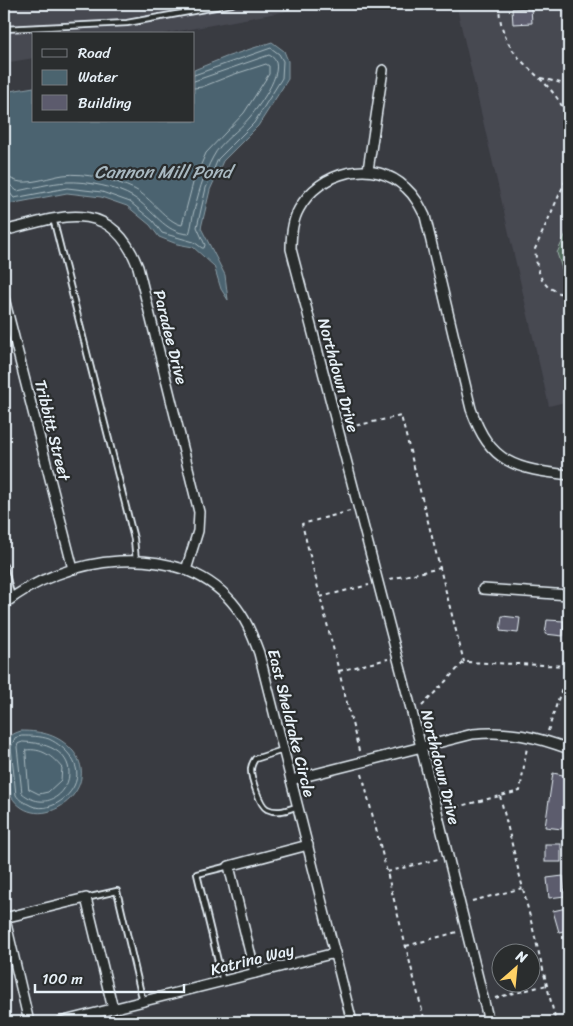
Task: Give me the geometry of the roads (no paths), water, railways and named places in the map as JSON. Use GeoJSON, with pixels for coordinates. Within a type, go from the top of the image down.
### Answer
{"type":"FeatureCollection","features":[{"type":"Feature","properties":{"kind":"street"},"geometry":{"type":"LineString","coordinates":[[368,170],[383,70]]}},
{"type":"Feature","properties":{"kind":"street","name":"Northdown Drive"},"geometry":{"type":"LineString","coordinates":[[489,1022],[421,748],[291,250],[291,230],[298,210],[316,186],[332,177],[368,170],[395,179],[410,191],[420,205],[427,224],[471,409],[482,436],[501,456],[522,468],[569,475]]}},
{"type":"Feature","properties":{"kind":"street","name":"Paradee Drive"},"geometry":{"type":"LineString","coordinates":[[4,231],[53,218],[78,216],[103,223],[126,242],[135,260],[199,512],[197,537],[186,570]]}},
{"type":"Feature","properties":{"kind":"street","name":"Tribbitt Street"},"geometry":{"type":"LineString","coordinates":[[4,298],[74,569]]}},
{"type":"Feature","properties":{"kind":"street","name":"East Sheldrake Circle"},"geometry":{"type":"LineString","coordinates":[[4,604],[36,584],[74,569],[115,562],[136,561],[166,564],[186,570],[210,584],[231,602],[252,632],[259,653],[352,1022]]}},
{"type":"Feature","properties":{"kind":"street"},"geometry":{"type":"LineString","coordinates":[[483,589],[569,595]]}},
{"type":"Feature","properties":{"kind":"street"},"geometry":{"type":"LineString","coordinates":[[291,780],[473,734],[491,732],[522,734],[569,749]]}},
{"type":"Feature","properties":{"kind":"street"},"geometry":{"type":"LineString","coordinates":[[256,973],[229,866],[308,846]]}},
{"type":"Feature","properties":{"kind":"street"},"geometry":{"type":"LineString","coordinates":[[29,1022],[4,916],[86,898],[113,1009]]}},
{"type":"Feature","properties":{"kind":"street","name":"Katrina Way"},"geometry":{"type":"LineString","coordinates":[[60,1022],[335,953]]}},
{"type":"Feature","properties":{"kind":"lane"},"geometry":{"type":"LineString","coordinates":[[4,29],[127,23],[232,4]]}},
{"type":"Feature","properties":{"kind":"lane"},"geometry":{"type":"LineString","coordinates":[[53,218],[134,538],[136,561]]}},
{"type":"Feature","properties":{"kind":"lane"},"geometry":{"type":"LineString","coordinates":[[4,566],[12,598]]}},
{"type":"Feature","properties":{"kind":"lane"},"geometry":{"type":"LineString","coordinates":[[283,750],[255,759],[251,769],[260,803],[264,808],[281,811],[298,806]]}},
{"type":"Feature","properties":{"kind":"lane"},"geometry":{"type":"LineString","coordinates":[[223,982],[197,874],[229,866]]}},
{"type":"Feature","properties":{"kind":"lane"},"geometry":{"type":"LineString","coordinates":[[86,898],[117,891],[143,1002]]}},
{"type":"Feature","properties":{"kind":"water","name":"Cannon Mill Pond"},"geometry":{"type":"Polygon","coordinates":[[[272,42],[284,51],[288,61],[288,79],[258,126],[223,161],[210,190],[201,228],[225,275],[228,300],[221,289],[214,266],[193,247],[177,244],[159,237],[150,225],[127,206],[101,197],[67,193],[9,204],[4,189],[4,92],[32,87],[32,122],[195,122],[195,70],[272,42]]]}},
{"type":"Feature","properties":{"kind":"water"},"geometry":{"type":"Polygon","coordinates":[[[21,731],[43,733],[62,741],[73,751],[81,766],[80,781],[74,794],[64,804],[50,811],[36,813],[22,808],[11,796],[6,745],[11,736],[21,731]]]}}]}
